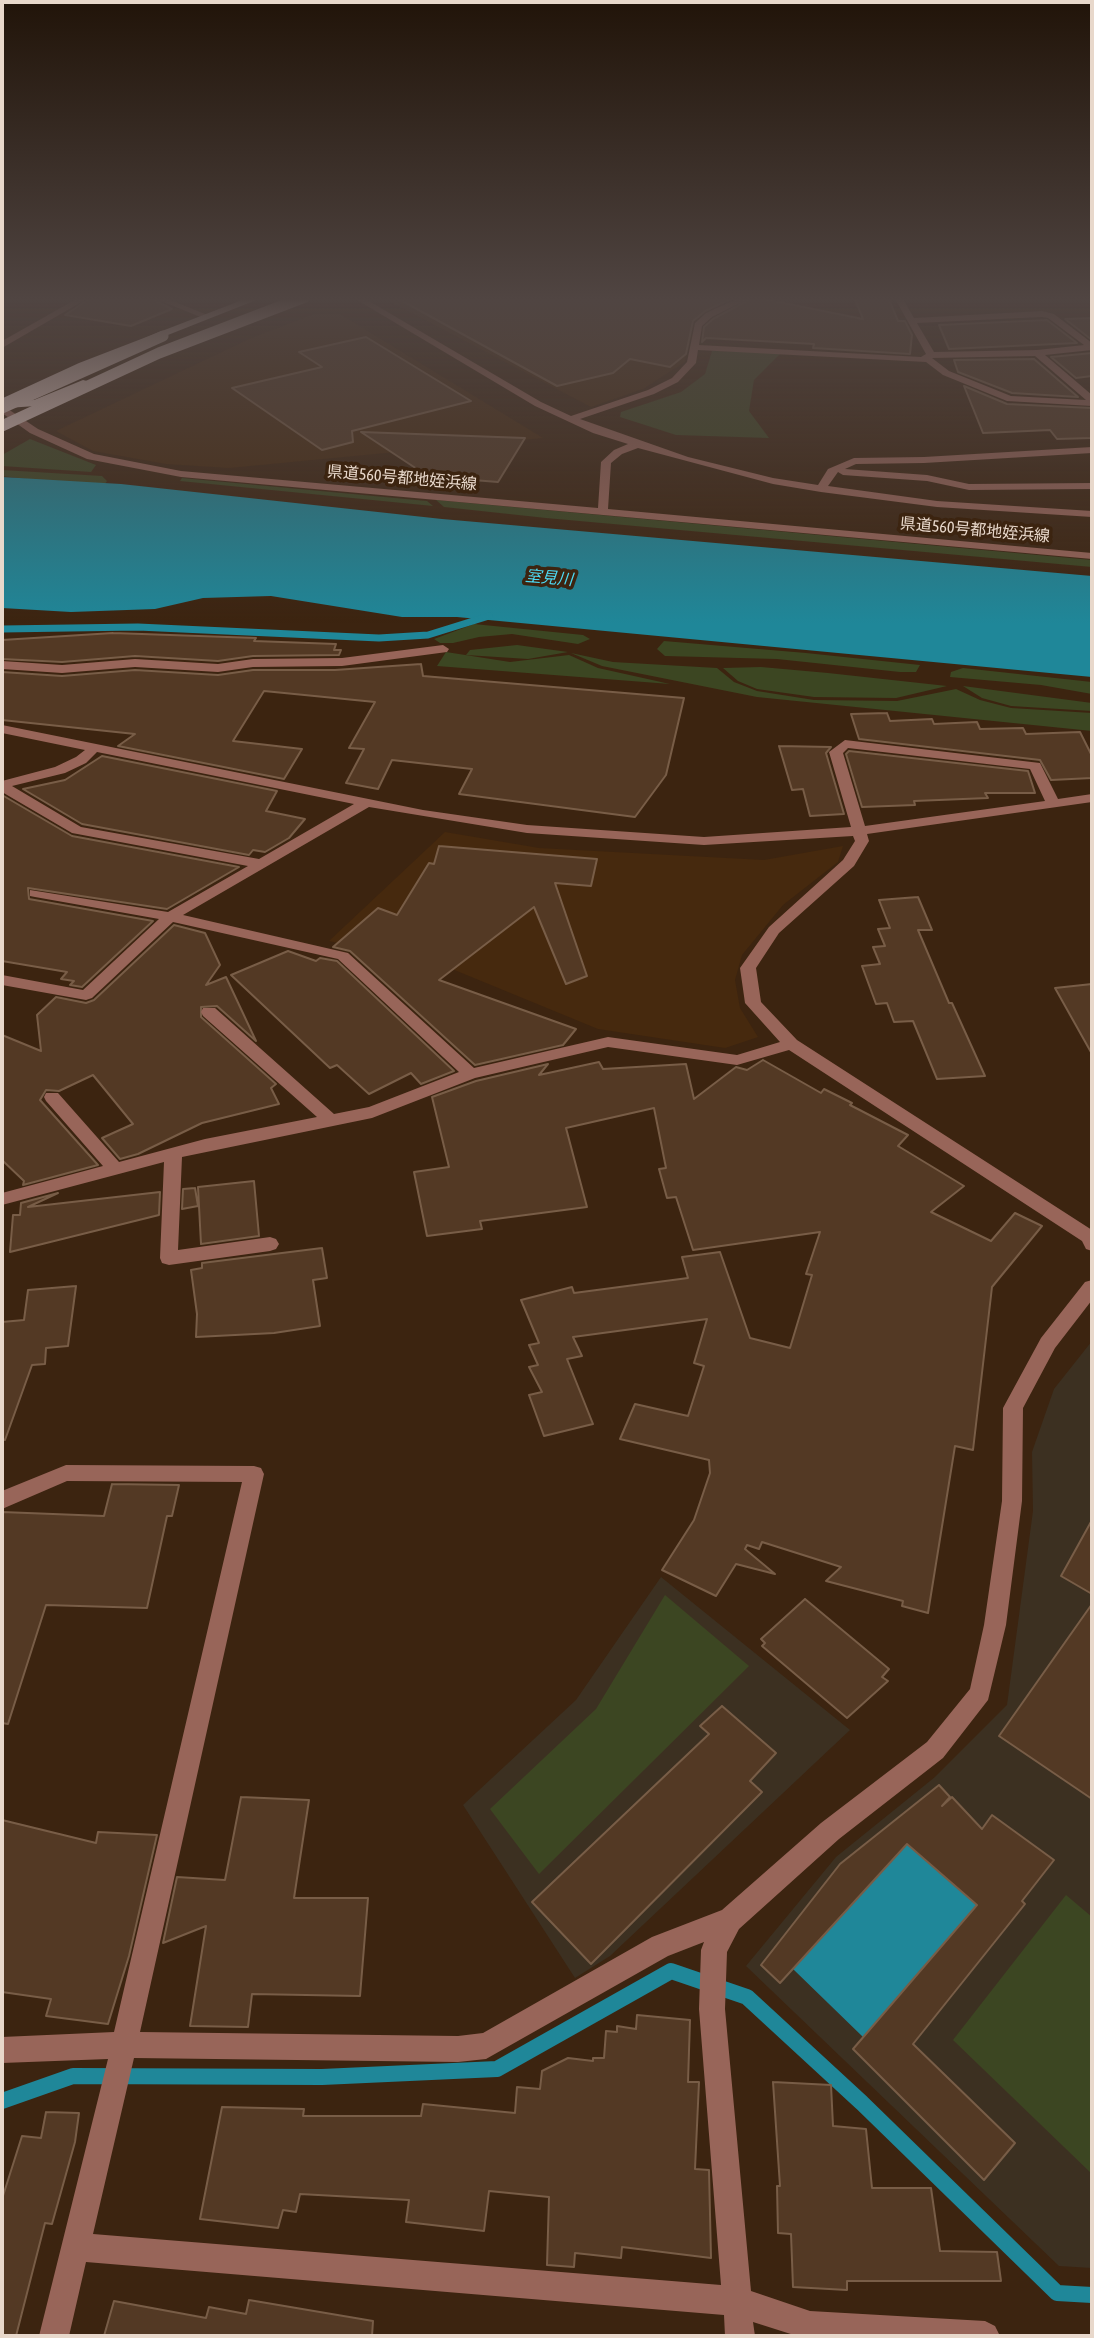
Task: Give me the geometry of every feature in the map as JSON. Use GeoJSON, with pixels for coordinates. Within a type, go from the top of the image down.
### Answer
{"type":"FeatureCollection","features":[{"type":"Feature","properties":{"kind":"highway"},"geometry":{"type":"LineString","coordinates":[[2,424],[42,406]]}},
{"type":"Feature","properties":{"kind":"highway"},"geometry":{"type":"LineString","coordinates":[[2,432],[53,406]]}},
{"type":"Feature","properties":{"kind":"highway"},"geometry":{"type":"LineString","coordinates":[[2,424],[20,422]]}},
{"type":"Feature","properties":{"kind":"street","name":"県道560号都地姪浜線"},"geometry":{"type":"LineString","coordinates":[[2,406],[20,422],[60,445],[127,466],[181,474],[1092,556]]}},
{"type":"Feature","properties":{"kind":"street"},"geometry":{"type":"LineString","coordinates":[[543,406],[636,445],[761,478],[821,489],[937,504],[1092,514]]}},
{"type":"Feature","properties":{"kind":"street"},"geometry":{"type":"LineString","coordinates":[[571,419],[607,406]]}},
{"type":"Feature","properties":{"kind":"street"},"geometry":{"type":"LineString","coordinates":[[603,511],[606,462],[618,452],[636,445]]}},
{"type":"Feature","properties":{"kind":"street"},"geometry":{"type":"LineString","coordinates":[[821,489],[832,471],[854,461],[924,460],[1092,450]]}},
{"type":"Feature","properties":{"kind":"street"},"geometry":{"type":"LineString","coordinates":[[832,471],[927,478],[969,487],[1092,486]]}},
{"type":"Feature","properties":{"kind":"street"},"geometry":{"type":"LineString","coordinates":[[2,666],[62,669],[135,663],[218,668],[253,663],[342,662],[443,649]]}},
{"type":"Feature","properties":{"kind":"street"},"geometry":{"type":"LineString","coordinates":[[2,729],[364,804],[527,829],[704,841],[862,831],[1092,798]]}},
{"type":"Feature","properties":{"kind":"street"},"geometry":{"type":"LineString","coordinates":[[1053,803],[1035,766],[845,744],[836,752],[862,831],[862,841],[849,863],[774,930],[748,968],[754,1003],[791,1044],[1090,1237],[1092,1244]]}},
{"type":"Feature","properties":{"kind":"street"},"geometry":{"type":"LineString","coordinates":[[2,786],[60,770],[80,760],[94,748]]}},
{"type":"Feature","properties":{"kind":"street"},"geometry":{"type":"LineString","coordinates":[[2,786],[78,830],[261,864]]}},
{"type":"Feature","properties":{"kind":"street"},"geometry":{"type":"LineString","coordinates":[[2,998],[8,981],[86,995],[170,917],[364,804]]}},
{"type":"Feature","properties":{"kind":"street"},"geometry":{"type":"LineString","coordinates":[[35,893],[170,917],[343,956],[471,1074]]}},
{"type":"Feature","properties":{"kind":"street"},"geometry":{"type":"LineString","coordinates":[[209,1012],[331,1120]]}},
{"type":"Feature","properties":{"kind":"street"},"geometry":{"type":"LineString","coordinates":[[2,1199],[173,1153],[372,1112],[471,1074],[608,1042],[737,1060],[791,1044]]}},
{"type":"Feature","properties":{"kind":"street"},"geometry":{"type":"LineString","coordinates":[[52,1097],[114,1168]]}},
{"type":"Feature","properties":{"kind":"street"},"geometry":{"type":"LineString","coordinates":[[173,1153],[169,1258],[270,1244]]}},
{"type":"Feature","properties":{"kind":"street"},"geometry":{"type":"LineString","coordinates":[[740,2336],[712,2009],[714,1950],[730,1920],[830,1831],[935,1750],[980,1693],[995,1625],[1012,1501],[1013,1408],[1048,1343],[1092,1287]]}},
{"type":"Feature","properties":{"kind":"street"},"geometry":{"type":"LineString","coordinates":[[2,1500],[66,1473],[254,1474],[112,2098],[54,2336]]}},
{"type":"Feature","properties":{"kind":"street"},"geometry":{"type":"LineString","coordinates":[[2,2050],[124,2045],[458,2049],[486,2046],[661,1946],[730,1920]]}},
{"type":"Feature","properties":{"kind":"street"},"geometry":{"type":"LineString","coordinates":[[76,2247],[736,2301],[810,2326],[985,2336]]}},
{"type":"Feature","properties":{"kind":"shaded area"},"geometry":{"type":"Polygon","coordinates":[[[108,406],[491,406],[543,438],[229,468],[166,464],[93,451],[56,431],[108,406]]]}},
{"type":"Feature","properties":{"kind":"shaded area"},"geometry":{"type":"Polygon","coordinates":[[[445,832],[539,848],[764,860],[843,846],[838,862],[783,905],[742,955],[735,980],[740,1008],[758,1037],[725,1048],[598,1029],[452,969],[329,941],[445,832]]]}},
{"type":"Feature","properties":{"kind":"shaded area"},"geometry":{"type":"Polygon","coordinates":[[[1092,1341],[1092,2268],[1059,2266],[746,1966],[836,1857],[935,1777],[1007,1705],[1033,1511],[1032,1452],[1054,1389],[1092,1341]]]}},
{"type":"Feature","properties":{"kind":"shaded area"},"geometry":{"type":"Polygon","coordinates":[[[661,1577],[850,1730],[610,1956],[575,1978],[463,1805],[576,1700],[661,1577]]]}},
{"type":"Feature","properties":{"kind":"green space"},"geometry":{"type":"Polygon","coordinates":[[[639,406],[750,406],[749,411],[769,438],[676,435],[620,417],[621,412],[639,406]]]}},
{"type":"Feature","properties":{"kind":"green space"},"geometry":{"type":"Polygon","coordinates":[[[30,439],[96,465],[91,472],[2,466],[2,455],[30,439]]]}},
{"type":"Feature","properties":{"kind":"green space"},"geometry":{"type":"Polygon","coordinates":[[[2,470],[102,476],[107,481],[102,488],[2,476],[2,470]]]}},
{"type":"Feature","properties":{"kind":"green space"},"geometry":{"type":"Polygon","coordinates":[[[182,478],[427,501],[433,506],[180,481],[182,478]]]}},
{"type":"Feature","properties":{"kind":"green space"},"geometry":{"type":"Polygon","coordinates":[[[436,500],[1092,560],[1092,567],[546,518],[444,507],[436,500]]]}},
{"type":"Feature","properties":{"kind":"green space"},"geometry":{"type":"Polygon","coordinates":[[[474,624],[583,635],[590,639],[578,644],[512,634],[453,643],[440,643],[434,639],[474,624]]]}},
{"type":"Feature","properties":{"kind":"green space"},"geometry":{"type":"Polygon","coordinates":[[[664,641],[920,665],[916,672],[900,672],[777,659],[665,656],[657,649],[664,641]]]}},
{"type":"Feature","properties":{"kind":"green space"},"geometry":{"type":"Polygon","coordinates":[[[517,645],[568,652],[528,659],[466,655],[470,650],[517,645]]]}},
{"type":"Feature","properties":{"kind":"green space"},"geometry":{"type":"Polygon","coordinates":[[[446,652],[510,662],[569,655],[598,668],[670,684],[437,666],[446,652]]]}},
{"type":"Feature","properties":{"kind":"green space"},"geometry":{"type":"Polygon","coordinates":[[[571,653],[613,662],[717,668],[734,682],[757,691],[814,700],[897,701],[956,689],[980,700],[1011,708],[1092,713],[1092,731],[757,697],[602,666],[571,653]]]}},
{"type":"Feature","properties":{"kind":"green space"},"geometry":{"type":"Polygon","coordinates":[[[761,667],[947,686],[896,698],[814,697],[757,689],[738,681],[723,668],[761,667]]]}},
{"type":"Feature","properties":{"kind":"green space"},"geometry":{"type":"Polygon","coordinates":[[[963,668],[1092,682],[1092,694],[1041,685],[950,677],[951,672],[963,668]]]}},
{"type":"Feature","properties":{"kind":"green space"},"geometry":{"type":"Polygon","coordinates":[[[963,686],[1092,703],[1092,711],[1011,706],[982,698],[963,686]]]}},
{"type":"Feature","properties":{"kind":"green space"},"geometry":{"type":"Polygon","coordinates":[[[665,1595],[749,1666],[539,1874],[490,1809],[596,1709],[665,1595]]]}},
{"type":"Feature","properties":{"kind":"green space"},"geometry":{"type":"Polygon","coordinates":[[[1066,1895],[1092,1917],[1092,2174],[953,2040],[1066,1895]]]}},
{"type":"Feature","properties":{"kind":"water","name":"室見川"},"geometry":{"type":"Polygon","coordinates":[[[2,477],[121,484],[442,519],[1092,576],[1092,677],[457,617],[402,617],[271,596],[203,598],[155,609],[71,612],[2,608],[2,477]]]}},
{"type":"Feature","properties":{"kind":"water"},"geometry":{"type":"Polygon","coordinates":[[[907,1844],[977,1905],[863,2037],[793,1969],[907,1844]]]}},
{"type":"Feature","properties":{"kind":"building"},"geometry":{"type":"Polygon","coordinates":[[[258,406],[451,406],[352,431],[353,442],[322,450],[258,406]]]}},
{"type":"Feature","properties":{"kind":"building"},"geometry":{"type":"Polygon","coordinates":[[[972,406],[1092,408],[1092,438],[1057,439],[1050,430],[983,433],[972,406]]]}},
{"type":"Feature","properties":{"kind":"building"},"geometry":{"type":"Polygon","coordinates":[[[361,432],[525,438],[498,482],[435,477],[436,474],[423,473],[361,432]]]}},
{"type":"Feature","properties":{"kind":"building"},"geometry":{"type":"Polygon","coordinates":[[[113,633],[256,638],[254,641],[336,644],[334,650],[341,650],[339,655],[253,656],[218,661],[135,656],[62,662],[2,659],[2,640],[113,633]]]}},
{"type":"Feature","properties":{"kind":"building"},"geometry":{"type":"Polygon","coordinates":[[[421,664],[423,676],[684,698],[666,775],[635,817],[459,794],[472,769],[392,760],[378,789],[346,783],[364,749],[349,748],[375,702],[264,691],[233,741],[302,749],[284,779],[118,746],[135,734],[2,720],[2,672],[62,676],[135,670],[218,675],[253,670],[335,670],[421,664]]]}},
{"type":"Feature","properties":{"kind":"building"},"geometry":{"type":"Polygon","coordinates":[[[887,713],[890,721],[932,719],[934,724],[977,722],[980,729],[1023,728],[1026,734],[1080,732],[1092,756],[1092,778],[1051,780],[1040,760],[859,739],[851,714],[887,713]]]}},
{"type":"Feature","properties":{"kind":"building"},"geometry":{"type":"Polygon","coordinates":[[[779,746],[831,747],[826,753],[844,814],[810,816],[803,789],[792,790],[779,746]]]}},
{"type":"Feature","properties":{"kind":"building"},"geometry":{"type":"Polygon","coordinates":[[[849,751],[1028,771],[1035,793],[985,793],[988,798],[914,801],[915,805],[862,807],[846,754],[849,751]]]}},
{"type":"Feature","properties":{"kind":"building"},"geometry":{"type":"Polygon","coordinates":[[[102,756],[277,791],[266,811],[305,819],[289,838],[265,852],[253,850],[249,855],[82,824],[23,789],[65,780],[102,756]]]}},
{"type":"Feature","properties":{"kind":"building"},"geometry":{"type":"Polygon","coordinates":[[[2,795],[72,836],[239,867],[167,909],[28,888],[29,899],[153,921],[82,987],[70,985],[74,981],[61,979],[67,972],[2,961],[2,795]]]}},
{"type":"Feature","properties":{"kind":"building"},"geometry":{"type":"Polygon","coordinates":[[[439,846],[597,859],[591,886],[555,883],[587,976],[566,984],[534,907],[439,980],[576,1029],[563,1045],[475,1065],[350,951],[333,947],[378,908],[397,915],[429,863],[434,864],[439,846]]]}},
{"type":"Feature","properties":{"kind":"building"},"geometry":{"type":"Polygon","coordinates":[[[918,897],[932,930],[918,930],[949,1003],[952,1003],[985,1076],[937,1079],[913,1021],[894,1022],[887,1003],[876,1004],[862,966],[880,964],[873,947],[885,946],[878,929],[890,928],[879,900],[918,897]]]}},
{"type":"Feature","properties":{"kind":"building"},"geometry":{"type":"Polygon","coordinates":[[[174,925],[205,933],[220,965],[206,985],[226,977],[256,1041],[217,1006],[201,1007],[201,1017],[276,1084],[271,1088],[279,1104],[202,1123],[138,1154],[120,1159],[102,1138],[133,1124],[93,1075],[59,1091],[46,1090],[40,1100],[98,1165],[23,1185],[24,1181],[2,1160],[2,1035],[41,1051],[37,1015],[56,997],[86,1003],[94,1000],[174,925]]]}},
{"type":"Feature","properties":{"kind":"building"},"geometry":{"type":"Polygon","coordinates":[[[288,951],[316,961],[320,958],[337,961],[454,1071],[421,1084],[411,1073],[369,1094],[337,1065],[330,1068],[231,975],[288,951]]]}},
{"type":"Feature","properties":{"kind":"building"},"geometry":{"type":"Polygon","coordinates":[[[1092,984],[1092,1054],[1055,988],[1092,984]]]}},
{"type":"Feature","properties":{"kind":"building"},"geometry":{"type":"Polygon","coordinates":[[[763,1060],[821,1093],[824,1089],[852,1103],[850,1105],[908,1135],[898,1146],[964,1186],[931,1212],[991,1241],[1015,1213],[1042,1226],[992,1287],[973,1450],[955,1446],[928,1613],[902,1606],[903,1601],[826,1581],[841,1567],[762,1542],[759,1549],[747,1545],[745,1549],[775,1574],[736,1564],[716,1596],[662,1570],[694,1520],[710,1473],[709,1460],[620,1439],[635,1404],[688,1416],[704,1366],[694,1363],[707,1319],[573,1337],[582,1356],[567,1359],[593,1424],[544,1436],[529,1395],[542,1392],[529,1367],[538,1365],[529,1345],[539,1343],[521,1300],[572,1287],[574,1293],[688,1278],[682,1257],[720,1252],[750,1338],[790,1348],[812,1275],[806,1274],[820,1232],[693,1250],[676,1197],[667,1198],[659,1169],[666,1168],[654,1108],[566,1128],[587,1207],[480,1221],[482,1229],[427,1236],[414,1172],[449,1167],[432,1097],[476,1081],[548,1064],[539,1075],[599,1062],[603,1069],[686,1064],[694,1099],[736,1067],[747,1070],[763,1060]]]}},
{"type":"Feature","properties":{"kind":"building"},"geometry":{"type":"Polygon","coordinates":[[[254,1181],[259,1236],[201,1244],[198,1187],[254,1181]]]}},
{"type":"Feature","properties":{"kind":"building"},"geometry":{"type":"Polygon","coordinates":[[[195,1188],[198,1206],[182,1209],[183,1189],[195,1188]]]}},
{"type":"Feature","properties":{"kind":"building"},"geometry":{"type":"Polygon","coordinates":[[[160,1192],[159,1215],[10,1252],[13,1215],[20,1215],[21,1203],[58,1193],[28,1207],[160,1192]]]}},
{"type":"Feature","properties":{"kind":"building"},"geometry":{"type":"Polygon","coordinates":[[[322,1248],[327,1278],[313,1280],[320,1326],[274,1333],[196,1337],[197,1314],[191,1270],[202,1268],[202,1263],[322,1248]]]}},
{"type":"Feature","properties":{"kind":"building"},"geometry":{"type":"Polygon","coordinates":[[[76,1286],[68,1346],[46,1348],[45,1364],[32,1365],[5,1440],[2,1439],[2,1322],[24,1320],[28,1290],[76,1286]]]}},
{"type":"Feature","properties":{"kind":"building"},"geometry":{"type":"Polygon","coordinates":[[[112,1484],[179,1485],[172,1516],[167,1516],[147,1608],[46,1605],[8,1724],[2,1723],[2,1512],[104,1516],[112,1484]]]}},
{"type":"Feature","properties":{"kind":"building"},"geometry":{"type":"Polygon","coordinates":[[[1092,1520],[1092,1594],[1061,1576],[1092,1520]]]}},
{"type":"Feature","properties":{"kind":"building"},"geometry":{"type":"Polygon","coordinates":[[[805,1599],[889,1669],[882,1677],[888,1681],[847,1718],[762,1646],[765,1643],[761,1639],[805,1599]]]}},
{"type":"Feature","properties":{"kind":"building"},"geometry":{"type":"Polygon","coordinates":[[[1092,1604],[1092,1799],[999,1736],[1092,1604]]]}},
{"type":"Feature","properties":{"kind":"building"},"geometry":{"type":"Polygon","coordinates":[[[722,1706],[776,1753],[750,1781],[762,1792],[591,1964],[532,1902],[709,1734],[700,1726],[722,1706]]]}},
{"type":"Feature","properties":{"kind":"building"},"geometry":{"type":"Polygon","coordinates":[[[939,1785],[950,1797],[942,1806],[952,1797],[982,1829],[992,1815],[1054,1860],[1022,1901],[1025,1904],[913,2044],[1015,2143],[984,2180],[853,2049],[977,1905],[907,1844],[780,1983],[761,1965],[840,1864],[939,1785]]]}},
{"type":"Feature","properties":{"kind":"building"},"geometry":{"type":"Polygon","coordinates":[[[241,1797],[309,1800],[294,1898],[368,1898],[360,1996],[252,1994],[248,2027],[190,2026],[206,1926],[163,1943],[177,1877],[225,1880],[241,1797]]]}},
{"type":"Feature","properties":{"kind":"building"},"geometry":{"type":"Polygon","coordinates":[[[2,1820],[96,1843],[98,1832],[157,1835],[129,1956],[108,2024],[46,2016],[51,1999],[2,1992],[2,1820]]]}},
{"type":"Feature","properties":{"kind":"building"},"geometry":{"type":"Polygon","coordinates":[[[637,2015],[690,2020],[688,2082],[699,2082],[695,2169],[709,2170],[711,2258],[622,2247],[621,2258],[575,2253],[574,2267],[547,2265],[549,2197],[489,2191],[484,2231],[406,2222],[409,2200],[300,2194],[296,2212],[283,2210],[278,2228],[200,2219],[222,2107],[304,2109],[303,2116],[421,2116],[423,2104],[515,2113],[517,2087],[540,2089],[542,2071],[568,2058],[593,2061],[593,2058],[604,2058],[606,2031],[617,2032],[617,2026],[636,2029],[637,2015]]]}},
{"type":"Feature","properties":{"kind":"building"},"geometry":{"type":"Polygon","coordinates":[[[773,2082],[831,2085],[833,2126],[866,2129],[872,2188],[931,2188],[940,2251],[997,2252],[1001,2281],[847,2281],[847,2290],[793,2287],[791,2234],[778,2233],[777,2186],[780,2186],[773,2082]]]}},
{"type":"Feature","properties":{"kind":"building"},"geometry":{"type":"Polygon","coordinates":[[[46,2112],[79,2113],[75,2142],[52,2224],[45,2223],[16,2336],[2,2336],[2,2199],[22,2136],[41,2138],[46,2112]]]}},
{"type":"Feature","properties":{"kind":"building"},"geometry":{"type":"Polygon","coordinates":[[[249,2300],[373,2321],[372,2336],[104,2336],[114,2301],[206,2318],[209,2307],[246,2314],[249,2300]]]}},
{"type":"Feature","properties":{"kind":"waterway"},"geometry":{"type":"LineString","coordinates":[[2,629],[138,627],[379,638],[428,635],[489,616]]}},
{"type":"Feature","properties":{"kind":"waterway"},"geometry":{"type":"LineString","coordinates":[[2,2101],[73,2076],[322,2077],[497,2069],[671,1971],[747,1997],[862,2103],[1057,2293],[1092,2295]]}}]}
